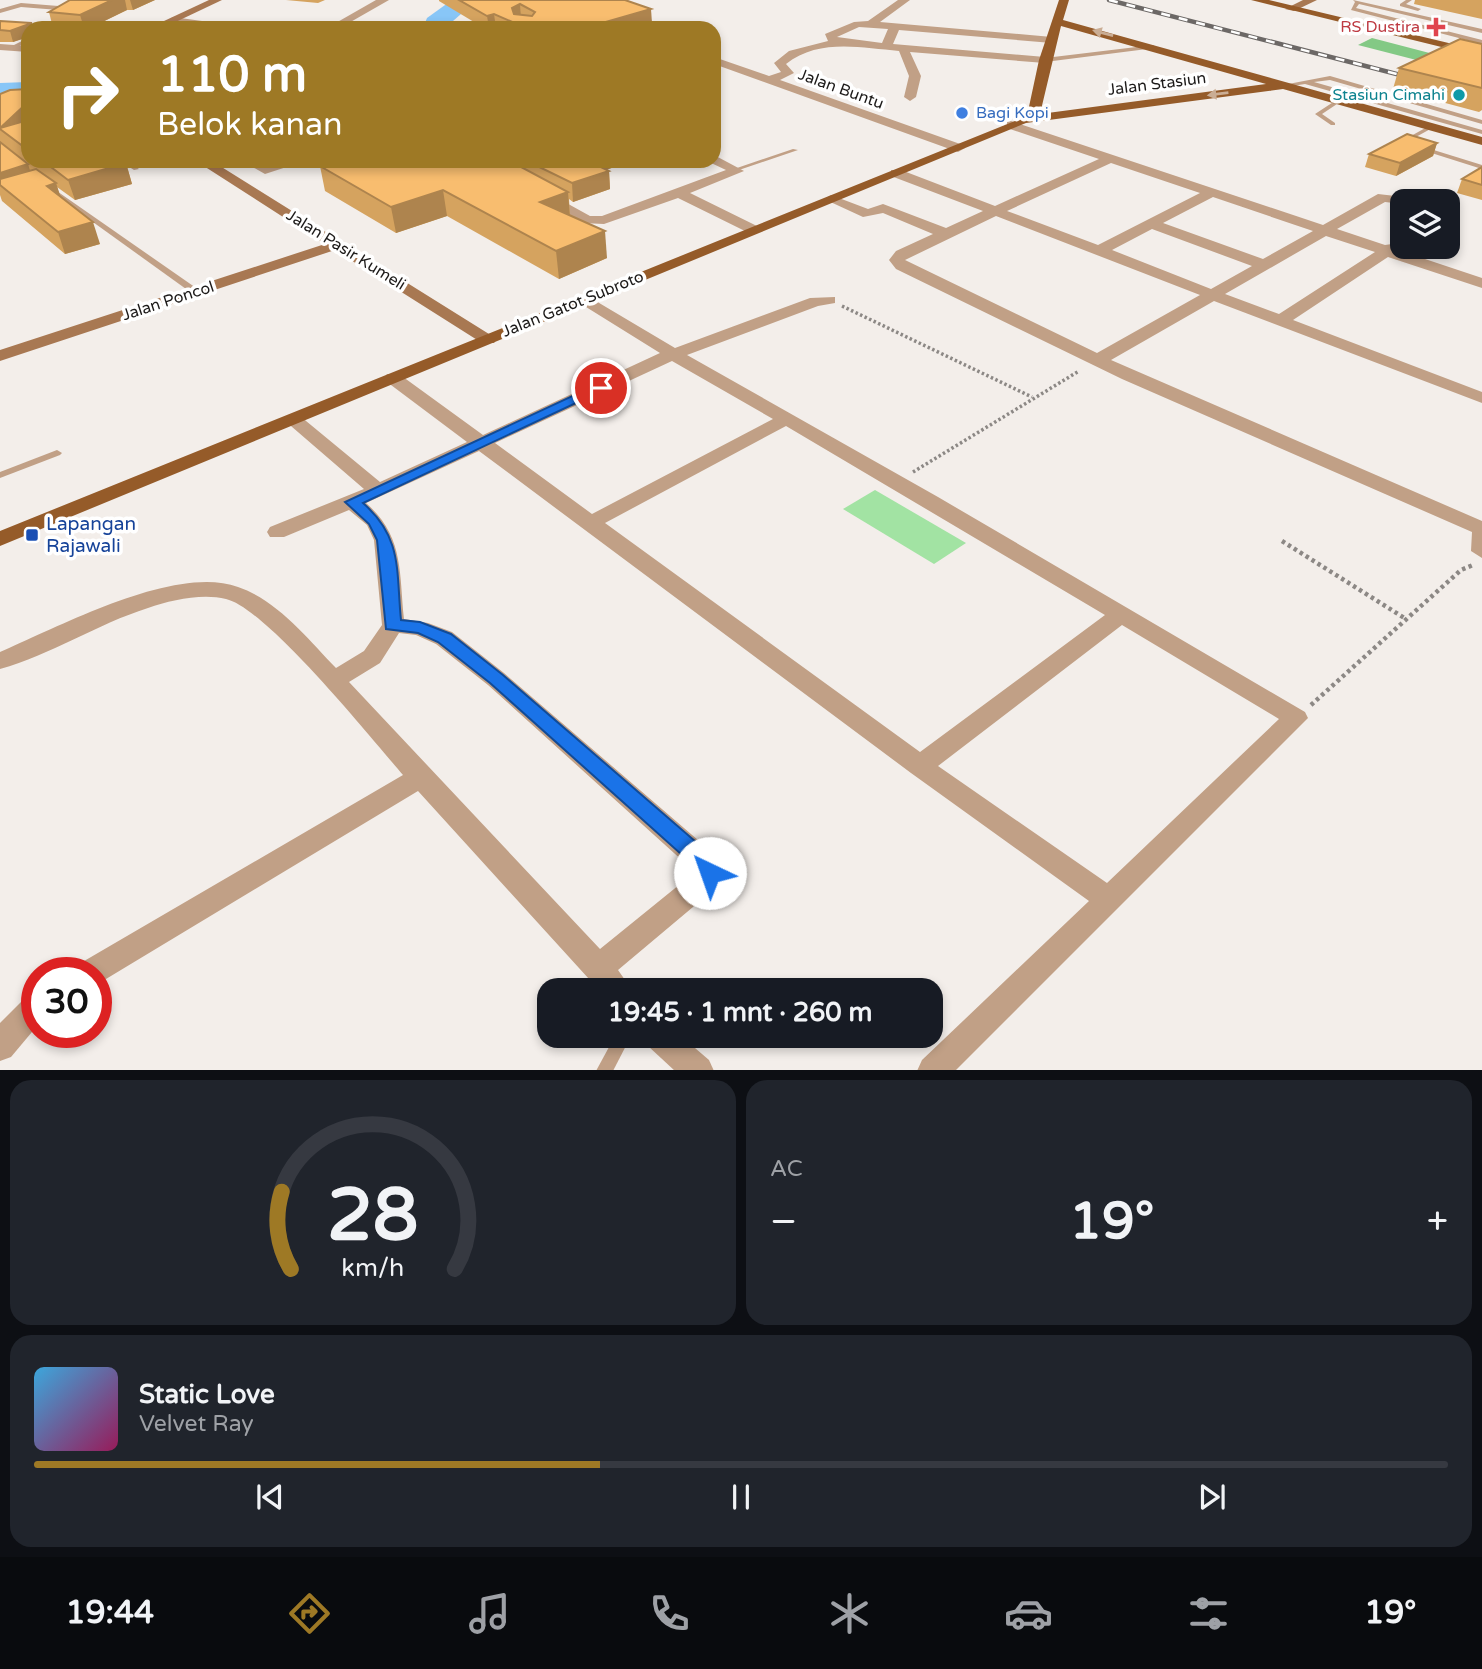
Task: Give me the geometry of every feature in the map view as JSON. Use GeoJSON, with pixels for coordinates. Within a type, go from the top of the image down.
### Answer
{"type":"FeatureCollection","features":[{"type":"Feature","properties":{"kind":"main road"},"geometry":{"type":"LineString","coordinates":[[1034,110],[1045,60],[1064,0]]}},
{"type":"Feature","properties":{"kind":"main road"},"geometry":{"type":"LineString","coordinates":[[1256,0],[1446,45],[1470,55],[1482,54]]}},
{"type":"Feature","properties":{"kind":"main road","name":"Jalan Stasiun"},"geometry":{"type":"LineString","coordinates":[[1058,22],[1482,142]]}},
{"type":"Feature","properties":{"kind":"main road","name":"Jalan Stasiun"},"geometry":{"type":"LineString","coordinates":[[1034,110],[1069,114],[1286,85]]}},
{"type":"Feature","properties":{"kind":"main road","name":"Jalan Gatot Subroto"},"geometry":{"type":"LineString","coordinates":[[0,539],[958,148],[1011,125],[1034,110]]}},
{"type":"Feature","properties":{"kind":"street"},"geometry":{"type":"LineString","coordinates":[[173,20],[217,0]]}},
{"type":"Feature","properties":{"kind":"street"},"geometry":{"type":"LineString","coordinates":[[345,21],[384,0]]}},
{"type":"Feature","properties":{"kind":"street"},"geometry":{"type":"LineString","coordinates":[[872,23],[905,0]]}},
{"type":"Feature","properties":{"kind":"street"},"geometry":{"type":"LineString","coordinates":[[1290,9],[1312,0]]}},
{"type":"Feature","properties":{"kind":"street"},"geometry":{"type":"LineString","coordinates":[[173,20],[180,21]]}},
{"type":"Feature","properties":{"kind":"street"},"geometry":{"type":"LineString","coordinates":[[1045,60],[886,47],[837,42],[831,39],[832,33],[849,26],[872,23],[1052,40]]}},
{"type":"Feature","properties":{"kind":"street"},"geometry":{"type":"LineString","coordinates":[[886,47],[895,26]]}},
{"type":"Feature","properties":{"kind":"street"},"geometry":{"type":"LineString","coordinates":[[769,80],[788,73],[780,64],[788,56],[837,42]]}},
{"type":"Feature","properties":{"kind":"street"},"geometry":{"type":"LineString","coordinates":[[903,48],[915,76],[910,97]]}},
{"type":"Feature","properties":{"kind":"street"},"geometry":{"type":"LineString","coordinates":[[4,50],[21,54]]}},
{"type":"Feature","properties":{"kind":"street","name":"Jalan Buntu"},"geometry":{"type":"LineString","coordinates":[[721,63],[958,148]]}},
{"type":"Feature","properties":{"kind":"street"},"geometry":{"type":"LineString","coordinates":[[1011,125],[1482,283]]}},
{"type":"Feature","properties":{"kind":"street"},"geometry":{"type":"LineString","coordinates":[[1109,159],[945,233],[901,254],[897,260],[901,266],[1098,360],[1482,529],[1481,559]]}},
{"type":"Feature","properties":{"kind":"street"},"geometry":{"type":"LineString","coordinates":[[538,194],[595,221],[736,173],[737,169],[721,162]]}},
{"type":"Feature","properties":{"kind":"street","name":"Jalan Pasir Kumeli"},"geometry":{"type":"LineString","coordinates":[[215,168],[488,339]]}},
{"type":"Feature","properties":{"kind":"street"},"geometry":{"type":"LineString","coordinates":[[896,173],[1482,398]]}},
{"type":"Feature","properties":{"kind":"street"},"geometry":{"type":"LineString","coordinates":[[1101,250],[1212,192]]}},
{"type":"Feature","properties":{"kind":"street"},"geometry":{"type":"LineString","coordinates":[[679,193],[754,230]]}},
{"type":"Feature","properties":{"kind":"street"},"geometry":{"type":"LineString","coordinates":[[1098,360],[1216,295],[1325,229],[1383,197],[1390,198]]}},
{"type":"Feature","properties":{"kind":"street"},"geometry":{"type":"LineString","coordinates":[[831,199],[869,214],[883,208],[945,233]]}},
{"type":"Feature","properties":{"kind":"street"},"geometry":{"type":"LineString","coordinates":[[1151,224],[1265,265]]}},
{"type":"Feature","properties":{"kind":"street","name":"Jalan Poncol"},"geometry":{"type":"LineString","coordinates":[[0,356],[336,245]]}},
{"type":"Feature","properties":{"kind":"street"},"geometry":{"type":"LineString","coordinates":[[1280,320],[1390,248]]}},
{"type":"Feature","properties":{"kind":"street"},"geometry":{"type":"LineString","coordinates":[[584,299],[673,354],[897,482],[1296,718],[933,1070]]}},
{"type":"Feature","properties":{"kind":"street"},"geometry":{"type":"LineString","coordinates":[[276,532],[379,491],[673,354],[816,301],[829,300]]}},
{"type":"Feature","properties":{"kind":"street"},"geometry":{"type":"LineString","coordinates":[[393,378],[920,766],[1108,899]]}},
{"type":"Feature","properties":{"kind":"street"},"geometry":{"type":"LineString","coordinates":[[293,419],[379,491]]}},
{"type":"Feature","properties":{"kind":"street"},"geometry":{"type":"LineString","coordinates":[[590,523],[786,419]]}},
{"type":"Feature","properties":{"kind":"street"},"geometry":{"type":"LineString","coordinates":[[334,680],[372,657],[393,625],[385,540],[375,522],[352,502]]}},
{"type":"Feature","properties":{"kind":"street"},"geometry":{"type":"LineString","coordinates":[[0,661],[158,597],[216,591],[245,596],[334,680],[607,978]]}},
{"type":"Feature","properties":{"kind":"street"},"geometry":{"type":"LineString","coordinates":[[920,766],[1120,615]]}},
{"type":"Feature","properties":{"kind":"street"},"geometry":{"type":"LineString","coordinates":[[393,625],[420,628],[444,638],[496,679],[710,867],[708,878],[599,968]]}},
{"type":"Feature","properties":{"kind":"street"},"geometry":{"type":"LineString","coordinates":[[112,960],[420,776]]}},
{"type":"Feature","properties":{"kind":"street"},"geometry":{"type":"LineString","coordinates":[[0,1047],[21,1020]]}},
{"type":"Feature","properties":{"kind":"street"},"geometry":{"type":"LineString","coordinates":[[673,1048],[698,1070]]}},
{"type":"Feature","properties":{"kind":"lane"},"geometry":{"type":"LineString","coordinates":[[1370,0],[1359,2],[1352,8],[1482,42]]}},
{"type":"Feature","properties":{"kind":"lane"},"geometry":{"type":"LineString","coordinates":[[1409,0],[1402,5],[1482,29]]}},
{"type":"Feature","properties":{"kind":"lane"},"geometry":{"type":"LineString","coordinates":[[1359,2],[1482,29]]}},
{"type":"Feature","properties":{"kind":"lane"},"geometry":{"type":"LineString","coordinates":[[0,12],[21,5],[77,9],[56,21]]}},
{"type":"Feature","properties":{"kind":"lane"},"geometry":{"type":"LineString","coordinates":[[1385,17],[1397,11]]}},
{"type":"Feature","properties":{"kind":"lane"},"geometry":{"type":"LineString","coordinates":[[1435,30],[1450,24]]}},
{"type":"Feature","properties":{"kind":"lane"},"geometry":{"type":"LineString","coordinates":[[1446,45],[1482,29]]}},
{"type":"Feature","properties":{"kind":"lane"},"geometry":{"type":"LineString","coordinates":[[4,50],[21,43]]}},
{"type":"Feature","properties":{"kind":"lane"},"geometry":{"type":"LineString","coordinates":[[1045,60],[1153,47]]}},
{"type":"Feature","properties":{"kind":"lane"},"geometry":{"type":"LineString","coordinates":[[1286,85],[1330,78],[1482,122]]}},
{"type":"Feature","properties":{"kind":"lane"},"geometry":{"type":"LineString","coordinates":[[1305,81],[1482,132]]}},
{"type":"Feature","properties":{"kind":"lane"},"geometry":{"type":"LineString","coordinates":[[1333,124],[1318,114],[1338,101]]}},
{"type":"Feature","properties":{"kind":"lane"},"geometry":{"type":"LineString","coordinates":[[1390,149],[1432,127]]}},
{"type":"Feature","properties":{"kind":"lane"},"geometry":{"type":"LineString","coordinates":[[1423,149],[1482,167]]}},
{"type":"Feature","properties":{"kind":"lane"},"geometry":{"type":"LineString","coordinates":[[737,169],[795,150]]}},
{"type":"Feature","properties":{"kind":"lane"},"geometry":{"type":"LineString","coordinates":[[45,185],[196,292]]}},
{"type":"Feature","properties":{"kind":"lane"},"geometry":{"type":"LineString","coordinates":[[0,475],[57,453]]}},
{"type":"Feature","properties":{"kind":"lane"},"geometry":{"type":"LineString","coordinates":[[604,1070],[614,1048]]}},
{"type":"Feature","properties":{"kind":"path"},"geometry":{"type":"LineString","coordinates":[[829,300],[1032,397]]}},
{"type":"Feature","properties":{"kind":"path"},"geometry":{"type":"LineString","coordinates":[[897,482],[1032,397],[1098,360]]}},
{"type":"Feature","properties":{"kind":"path"},"geometry":{"type":"LineString","coordinates":[[1282,541],[1406,619]]}},
{"type":"Feature","properties":{"kind":"path"},"geometry":{"type":"LineString","coordinates":[[1296,718],[1461,570],[1481,559]]}},
{"type":"Feature","properties":{"kind":"green space"},"geometry":{"type":"Polygon","coordinates":[[[1372,38],[1441,56],[1428,63],[1358,45],[1372,38]]]}},
{"type":"Feature","properties":{"kind":"green space"},"geometry":{"type":"Polygon","coordinates":[[[875,490],[966,543],[934,564],[843,509],[875,490]]]}},
{"type":"Feature","properties":{"kind":"building"},"geometry":{"type":"Polygon","coordinates":[[[70,0],[112,0],[80,15],[49,12],[70,0]]]}},
{"type":"Feature","properties":{"kind":"building"},"geometry":{"type":"Polygon","coordinates":[[[459,0],[625,0],[651,9],[609,21],[510,21],[494,14],[487,16],[459,0]],[[520,4],[512,8],[514,14],[532,16],[535,12],[520,4]]]}},
{"type":"Feature","properties":{"kind":"building"},"geometry":{"type":"Polygon","coordinates":[[[0,21],[21,22],[21,27],[10,31],[0,30],[0,21]]]}},
{"type":"Feature","properties":{"kind":"building"},"geometry":{"type":"Polygon","coordinates":[[[1460,39],[1482,44],[1482,88],[1399,68],[1460,39]]]}},
{"type":"Feature","properties":{"kind":"building"},"geometry":{"type":"Polygon","coordinates":[[[21,89],[21,108],[0,128],[0,94],[21,89]]]}},
{"type":"Feature","properties":{"kind":"building"},"geometry":{"type":"Polygon","coordinates":[[[21,122],[21,145],[0,129],[21,122]]]}},
{"type":"Feature","properties":{"kind":"building"},"geometry":{"type":"Polygon","coordinates":[[[1407,134],[1437,143],[1400,163],[1369,154],[1407,134]]]}},
{"type":"Feature","properties":{"kind":"building"},"geometry":{"type":"Polygon","coordinates":[[[0,142],[21,158],[21,166],[0,173],[0,142]]]}},
{"type":"Feature","properties":{"kind":"building"},"geometry":{"type":"Polygon","coordinates":[[[1482,167],[1482,185],[1462,179],[1482,167]]]}},
{"type":"Feature","properties":{"kind":"building"},"geometry":{"type":"Polygon","coordinates":[[[52,168],[109,168],[68,180],[52,168]]]}},
{"type":"Feature","properties":{"kind":"building"},"geometry":{"type":"Polygon","coordinates":[[[323,168],[523,168],[568,192],[540,202],[605,231],[556,251],[443,190],[391,207],[323,168]]]}},
{"type":"Feature","properties":{"kind":"building"},"geometry":{"type":"Polygon","coordinates":[[[541,168],[603,168],[609,171],[572,183],[541,168]]]}},
{"type":"Feature","properties":{"kind":"building"},"geometry":{"type":"Polygon","coordinates":[[[36,169],[56,183],[47,186],[93,222],[58,232],[0,185],[0,179],[36,169]]]}},
{"type":"Feature","properties":{"kind":"waterway"},"geometry":{"type":"LineString","coordinates":[[438,21],[466,0]]}},
{"type":"Feature","properties":{"kind":"waterway"},"geometry":{"type":"LineString","coordinates":[[0,90],[21,89]]}},
{"type":"Feature","properties":{"kind":"railway"},"geometry":{"type":"LineString","coordinates":[[1109,0],[1412,78]]}},
{"type":"Feature","properties":{"kind":"place","name":"RS Dustira"},"geometry":{"type":"Point","coordinates":[1436,27]}},
{"type":"Feature","properties":{"kind":"place","name":"Stasiun Cimahi"},"geometry":{"type":"Point","coordinates":[1459,95]}},
{"type":"Feature","properties":{"kind":"place","name":"Bagi Kopi"},"geometry":{"type":"Point","coordinates":[962,113]}},
{"type":"Feature","properties":{"kind":"place","name":"Lapangan Rajawali"},"geometry":{"type":"Point","coordinates":[32,535]}},
{"type":"Feature","properties":{"kind":"route"},"geometry":{"type":"LineString","coordinates":[[601,388],[352,502],[375,522],[385,540],[393,625],[410,625],[444,638],[496,679],[710,867],[710,873]]}}]}
